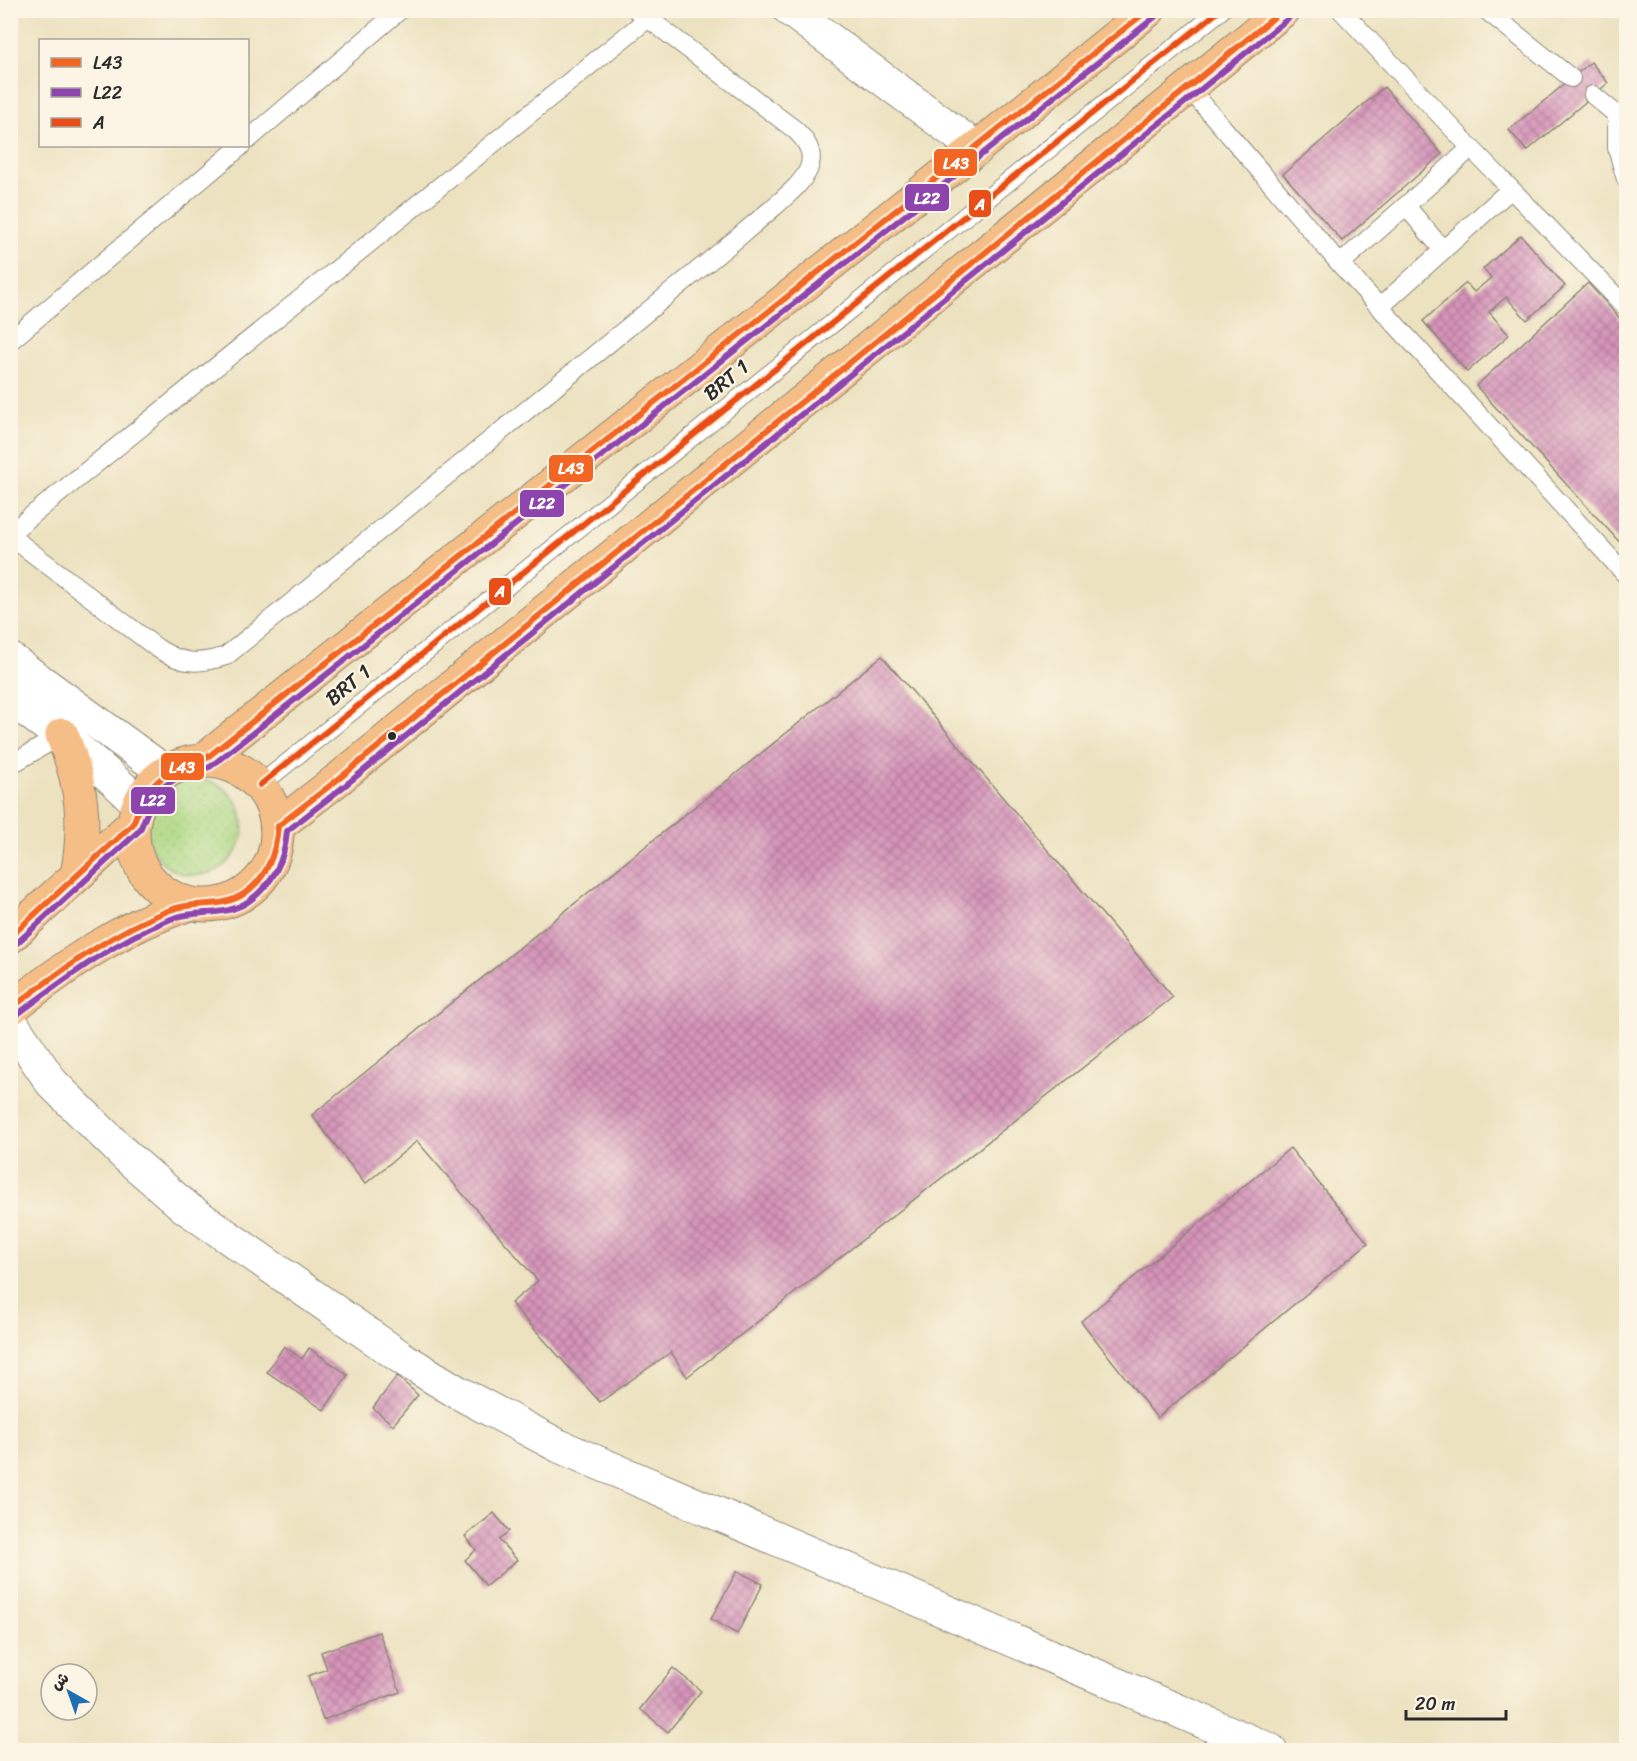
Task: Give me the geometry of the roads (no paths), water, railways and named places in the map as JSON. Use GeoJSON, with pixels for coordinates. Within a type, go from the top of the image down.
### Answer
{"type":"FeatureCollection","features":[{"type":"Feature","properties":{"kind":"main road"},"geometry":{"type":"LineString","coordinates":[[204,760],[977,149],[1149,10]]}},
{"type":"Feature","properties":{"kind":"main road"},"geometry":{"type":"LineString","coordinates":[[278,826],[1284,10]]}},
{"type":"Feature","properties":{"kind":"main road"},"geometry":{"type":"LineString","coordinates":[[62,735],[77,776],[81,801],[82,850],[77,875]]}},
{"type":"Feature","properties":{"kind":"main road"},"geometry":{"type":"LineString","coordinates":[[10,937],[77,875],[136,814],[150,786],[165,772],[184,764],[204,760],[225,763],[244,771],[260,785],[275,811],[278,826],[277,846],[271,864],[260,881],[245,893],[228,902],[208,906],[189,904],[169,896],[152,883],[140,865],[134,845],[136,814]]}},
{"type":"Feature","properties":{"kind":"main road"},"geometry":{"type":"LineString","coordinates":[[10,1009],[95,947],[156,915],[189,904]]}},
{"type":"Feature","properties":{"kind":"street"},"geometry":{"type":"LineString","coordinates":[[790,10],[977,149]]}},
{"type":"Feature","properties":{"kind":"street"},"geometry":{"type":"LineString","coordinates":[[10,659],[165,772]]}},
{"type":"Feature","properties":{"kind":"street"},"geometry":{"type":"LineString","coordinates":[[10,699],[96,761],[136,814]]}},
{"type":"Feature","properties":{"kind":"street"},"geometry":{"type":"LineString","coordinates":[[10,1021],[52,1083],[124,1155],[184,1207],[405,1360],[459,1393],[559,1446],[1270,1750]]}},
{"type":"Feature","properties":{"kind":"lane"},"geometry":{"type":"LineString","coordinates":[[249,139],[400,10]]}},
{"type":"Feature","properties":{"kind":"lane","name":"BRT 1"},"geometry":{"type":"LineString","coordinates":[[260,785],[1221,10]]}},
{"type":"Feature","properties":{"kind":"lane"},"geometry":{"type":"LineString","coordinates":[[1341,10],[1626,307]]}},
{"type":"Feature","properties":{"kind":"lane"},"geometry":{"type":"LineString","coordinates":[[1486,10],[1571,78]]}},
{"type":"Feature","properties":{"kind":"lane"},"geometry":{"type":"LineString","coordinates":[[647,13],[804,138],[810,150],[811,164],[807,176],[735,240],[240,645],[225,656],[208,662],[190,663],[172,658],[10,534],[647,13]]}},
{"type":"Feature","properties":{"kind":"lane"},"geometry":{"type":"LineString","coordinates":[[1188,87],[1340,264],[1626,575]]}},
{"type":"Feature","properties":{"kind":"lane"},"geometry":{"type":"LineString","coordinates":[[1593,95],[1622,117],[1617,148],[1626,179]]}},
{"type":"Feature","properties":{"kind":"lane"},"geometry":{"type":"LineString","coordinates":[[10,340],[240,147]]}},
{"type":"Feature","properties":{"kind":"lane"},"geometry":{"type":"LineString","coordinates":[[1340,264],[1471,148]]}},
{"type":"Feature","properties":{"kind":"lane"},"geometry":{"type":"LineString","coordinates":[[1380,307],[1511,189]]}},
{"type":"Feature","properties":{"kind":"lane"},"geometry":{"type":"LineString","coordinates":[[1406,206],[1443,250]]}},
{"type":"Feature","properties":{"kind":"lane"},"geometry":{"type":"LineString","coordinates":[[10,765],[62,735]]}}]}
